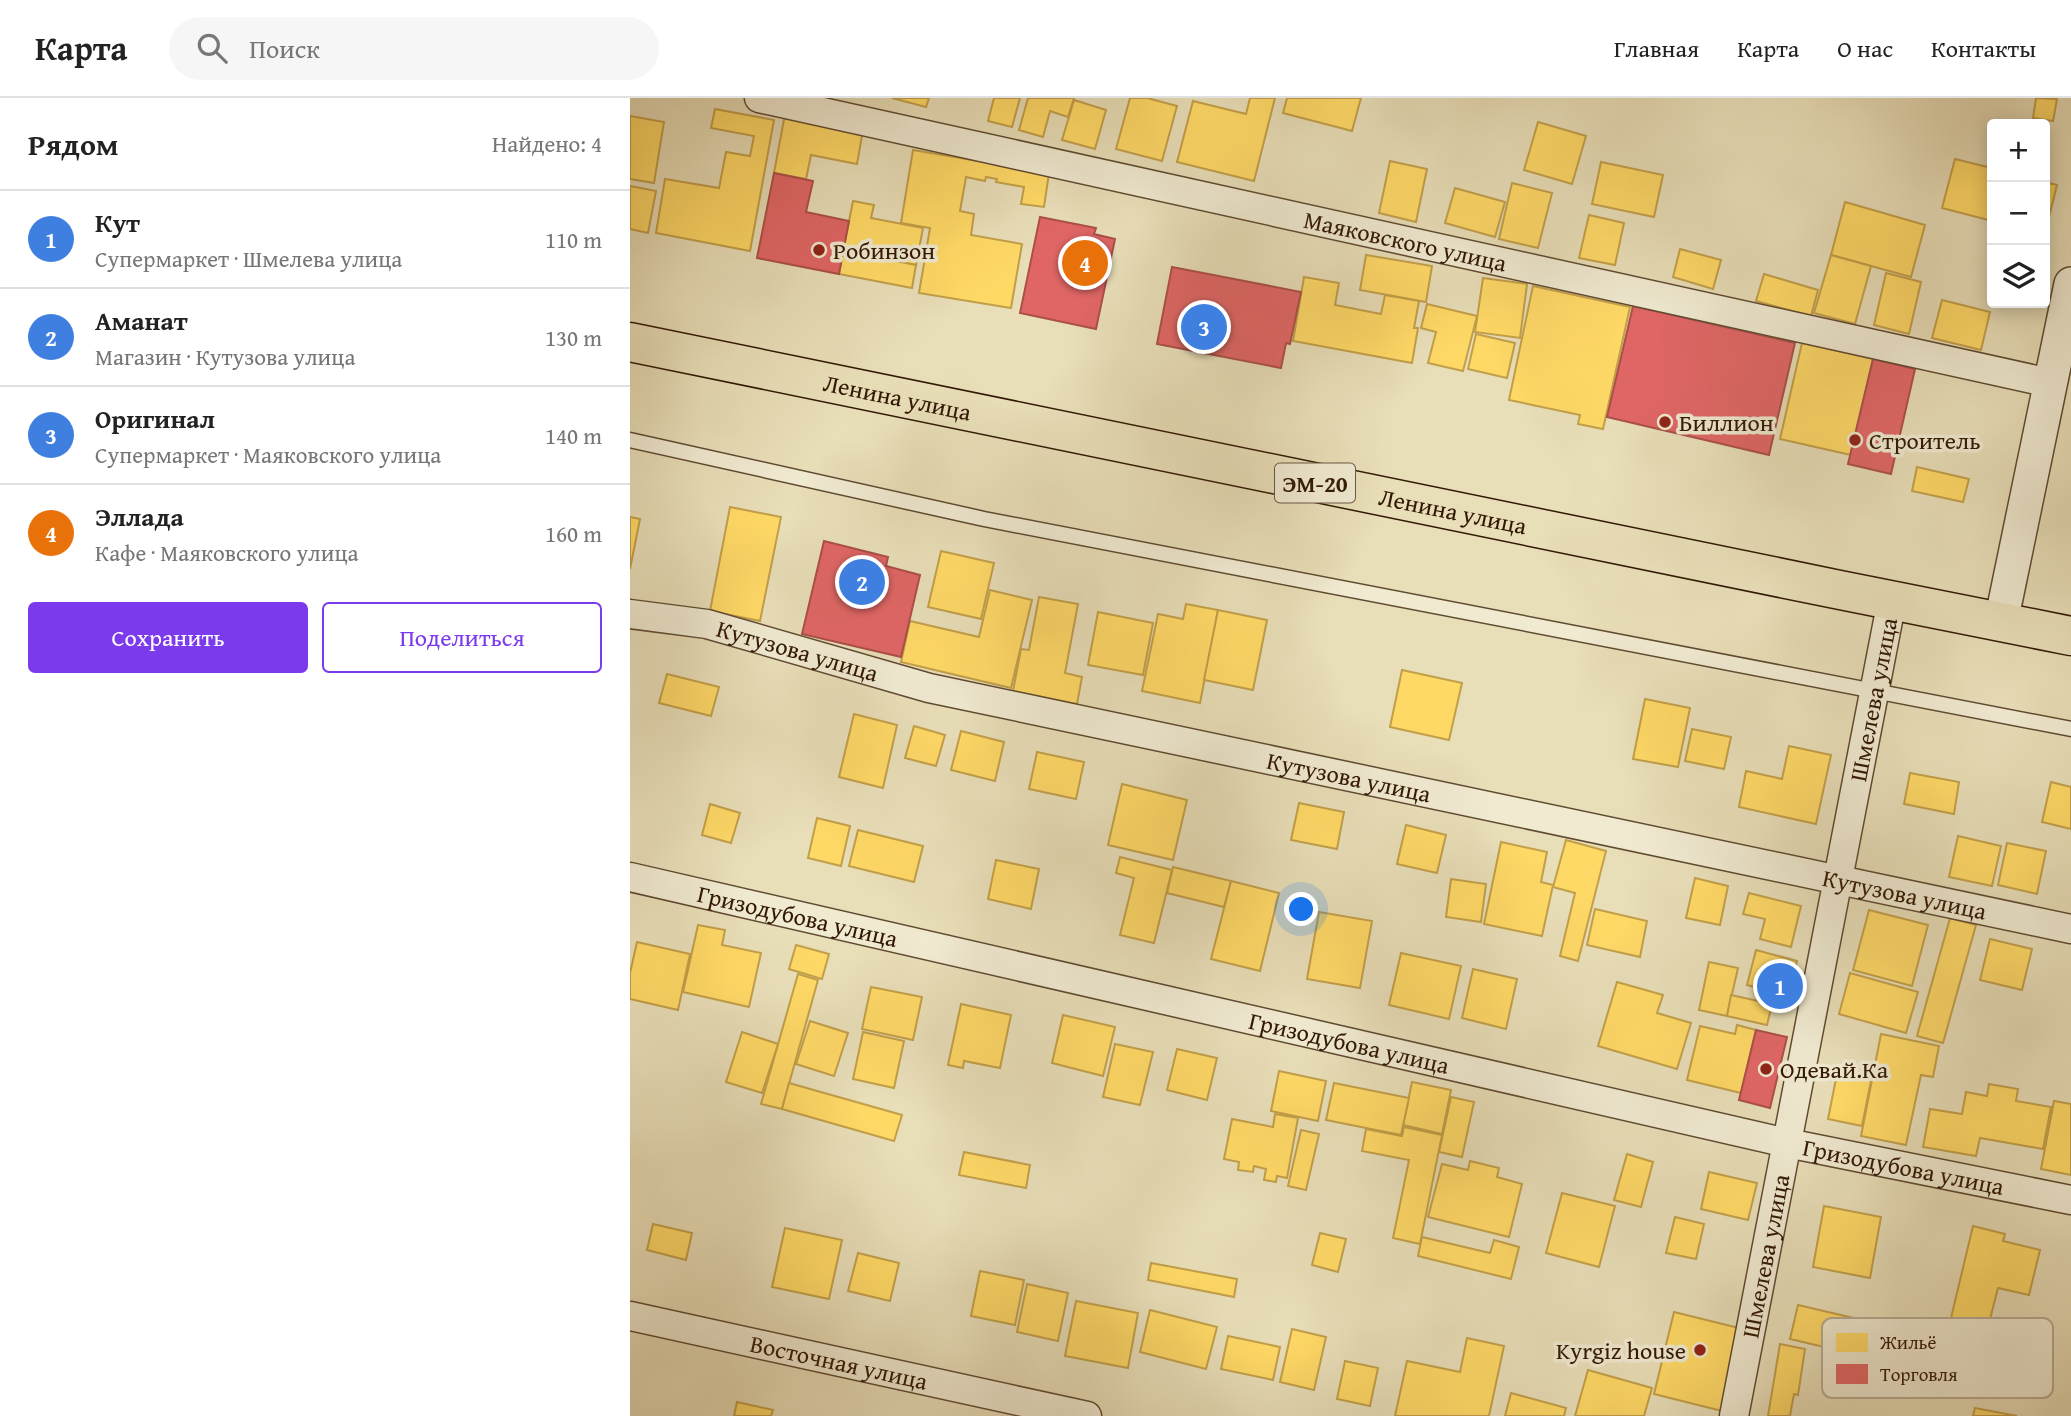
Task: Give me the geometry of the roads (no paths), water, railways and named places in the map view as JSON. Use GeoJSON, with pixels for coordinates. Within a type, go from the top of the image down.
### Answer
{"type":"FeatureCollection","features":[{"type":"Feature","properties":{"kind":"main road","name":"Ленина улица"},"geometry":{"type":"LineString","coordinates":[[630,342],[2071,636]]}},
{"type":"Feature","properties":{"kind":"street","name":"Маяковского улица"},"geometry":{"type":"LineString","coordinates":[[759,98],[2050,383]]}},
{"type":"Feature","properties":{"kind":"street"},"geometry":{"type":"LineString","coordinates":[[2001,621],[2071,284]]}},
{"type":"Feature","properties":{"kind":"street","name":"Шмелева улица"},"geometry":{"type":"LineString","coordinates":[[1734,1416],[1892,600]]}},
{"type":"Feature","properties":{"kind":"street","name":"Кутузова улица"},"geometry":{"type":"LineString","coordinates":[[630,614],[707,624],[929,688],[2071,929]]}},
{"type":"Feature","properties":{"kind":"street","name":"Гризодубова улица"},"geometry":{"type":"LineString","coordinates":[[630,877],[1787,1143],[2071,1200]]}},
{"type":"Feature","properties":{"kind":"street","name":"Восточная улица"},"geometry":{"type":"LineString","coordinates":[[630,1316],[1087,1416]]}},
{"type":"Feature","properties":{"kind":"lane"},"geometry":{"type":"LineString","coordinates":[[630,440],[984,519],[2071,729]]}},
{"type":"Feature","properties":{"kind":"place","name":"Робинзон"},"geometry":{"type":"Point","coordinates":[819,250]}},
{"type":"Feature","properties":{"kind":"place","name":"Эллада"},"geometry":{"type":"Point","coordinates":[1085,263]}},
{"type":"Feature","properties":{"kind":"place","name":"Оригинал"},"geometry":{"type":"Point","coordinates":[1204,327]}},
{"type":"Feature","properties":{"kind":"place","name":"Биллион"},"geometry":{"type":"Point","coordinates":[1665,422]}},
{"type":"Feature","properties":{"kind":"place","name":"Строитель"},"geometry":{"type":"Point","coordinates":[1855,440]}},
{"type":"Feature","properties":{"kind":"place","name":"Аманат"},"geometry":{"type":"Point","coordinates":[862,582]}},
{"type":"Feature","properties":{"kind":"place","name":"Кут"},"geometry":{"type":"Point","coordinates":[1780,986]}},
{"type":"Feature","properties":{"kind":"place","name":"Одевай.Ка"},"geometry":{"type":"Point","coordinates":[1766,1069]}},
{"type":"Feature","properties":{"kind":"place","name":"Kyrgiz house"},"geometry":{"type":"Point","coordinates":[1700,1350]}}]}
